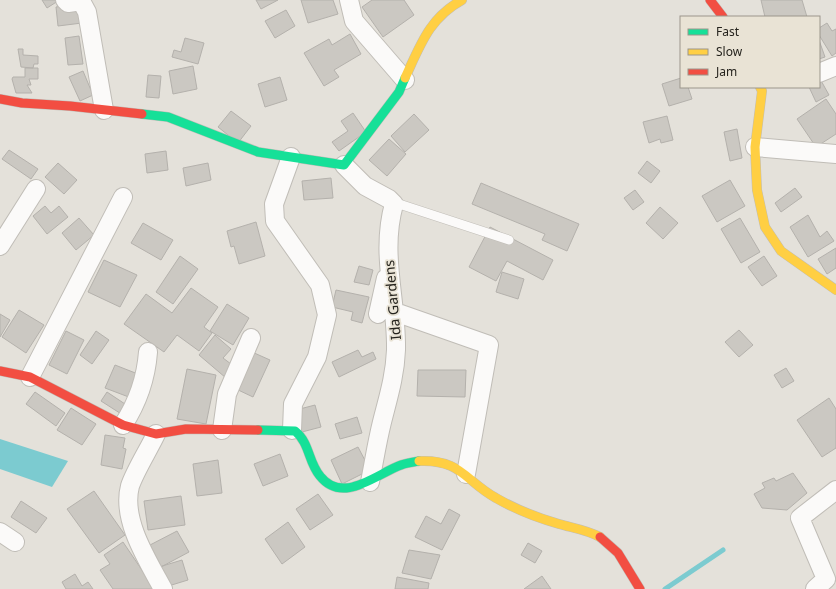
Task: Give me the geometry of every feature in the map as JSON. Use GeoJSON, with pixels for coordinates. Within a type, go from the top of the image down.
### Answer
{"type":"FeatureCollection","features":[{"type":"Feature","properties":{"kind":"main road"},"geometry":{"type":"LineString","coordinates":[[0,99],[22,103],[168,117],[258,152],[344,164],[399,92],[427,31],[440,7],[451,6],[462,0]]}},
{"type":"Feature","properties":{"kind":"main road"},"geometry":{"type":"LineString","coordinates":[[710,0],[722,16]]}},
{"type":"Feature","properties":{"kind":"main road"},"geometry":{"type":"LineString","coordinates":[[766,88],[755,147],[757,190],[765,227],[781,251],[836,290]]}},
{"type":"Feature","properties":{"kind":"main road"},"geometry":{"type":"LineString","coordinates":[[0,371],[30,377],[123,425],[156,434],[186,429],[292,430],[302,436],[318,474],[328,484],[351,488],[370,482],[399,465],[429,461],[446,462],[466,474],[493,496],[554,522],[580,528],[601,537],[621,556],[640,589]]}},
{"type":"Feature","properties":{"kind":"street"},"geometry":{"type":"LineString","coordinates":[[77,0],[87,12],[104,110]]}},
{"type":"Feature","properties":{"kind":"street"},"geometry":{"type":"LineString","coordinates":[[349,0],[354,21],[405,80]]}},
{"type":"Feature","properties":{"kind":"street"},"geometry":{"type":"LineString","coordinates":[[820,73],[836,66]]}},
{"type":"Feature","properties":{"kind":"street"},"geometry":{"type":"LineString","coordinates":[[755,147],[836,154]]}},
{"type":"Feature","properties":{"kind":"street"},"geometry":{"type":"LineString","coordinates":[[291,157],[274,204],[275,221],[320,285],[327,315],[317,357],[293,404],[292,430]]}},
{"type":"Feature","properties":{"kind":"street"},"geometry":{"type":"LineString","coordinates":[[344,164],[365,186],[393,202]]}},
{"type":"Feature","properties":{"kind":"street"},"geometry":{"type":"LineString","coordinates":[[0,246],[36,189]]}},
{"type":"Feature","properties":{"kind":"street"},"geometry":{"type":"LineString","coordinates":[[30,377],[123,197]]}},
{"type":"Feature","properties":{"kind":"street","name":"Ida Gardens"},"geometry":{"type":"LineString","coordinates":[[370,482],[382,424],[394,378],[396,327],[386,313],[390,226],[394,204],[393,202]]}},
{"type":"Feature","properties":{"kind":"street"},"geometry":{"type":"LineString","coordinates":[[386,313],[489,345],[466,474]]}},
{"type":"Feature","properties":{"kind":"street"},"geometry":{"type":"LineString","coordinates":[[222,430],[227,394],[251,338]]}},
{"type":"Feature","properties":{"kind":"street"},"geometry":{"type":"LineString","coordinates":[[123,425],[134,408],[146,374],[148,352]]}},
{"type":"Feature","properties":{"kind":"street"},"geometry":{"type":"LineString","coordinates":[[156,434],[130,486],[129,506],[138,543],[163,589]]}},
{"type":"Feature","properties":{"kind":"street"},"geometry":{"type":"LineString","coordinates":[[815,589],[826,579],[800,518],[836,490]]}},
{"type":"Feature","properties":{"kind":"street"},"geometry":{"type":"LineString","coordinates":[[0,532],[15,542]]}},
{"type":"Feature","properties":{"kind":"lane"},"geometry":{"type":"LineString","coordinates":[[393,202],[509,240]]}},
{"type":"Feature","properties":{"kind":"water"},"geometry":{"type":"Polygon","coordinates":[[[0,439],[68,461],[52,487],[0,469],[0,439]]]}},
{"type":"Feature","properties":{"kind":"building"},"geometry":{"type":"Polygon","coordinates":[[[42,0],[58,0],[58,1],[47,8],[42,0]]]}},
{"type":"Feature","properties":{"kind":"building"},"geometry":{"type":"Polygon","coordinates":[[[256,0],[278,0],[261,9],[256,0]]]}},
{"type":"Feature","properties":{"kind":"building"},"geometry":{"type":"Polygon","coordinates":[[[301,0],[333,0],[338,14],[308,23],[301,0]]]}},
{"type":"Feature","properties":{"kind":"building"},"geometry":{"type":"Polygon","coordinates":[[[372,0],[404,0],[414,15],[383,37],[362,7],[372,0]]]}},
{"type":"Feature","properties":{"kind":"building"},"geometry":{"type":"Polygon","coordinates":[[[761,0],[802,0],[807,16],[765,16],[761,0]]]}},
{"type":"Feature","properties":{"kind":"building"},"geometry":{"type":"Polygon","coordinates":[[[79,3],[82,23],[58,26],[56,7],[79,3]]]}},
{"type":"Feature","properties":{"kind":"building"},"geometry":{"type":"Polygon","coordinates":[[[286,10],[295,26],[275,38],[265,21],[286,10]]]}},
{"type":"Feature","properties":{"kind":"building"},"geometry":{"type":"Polygon","coordinates":[[[827,23],[832,31],[836,29],[836,53],[832,56],[820,37],[820,27],[827,23]]]}},
{"type":"Feature","properties":{"kind":"building"},"geometry":{"type":"Polygon","coordinates":[[[350,34],[361,54],[334,70],[339,77],[324,86],[304,53],[329,39],[332,45],[350,34]]]}},
{"type":"Feature","properties":{"kind":"building"},"geometry":{"type":"Polygon","coordinates":[[[79,36],[83,64],[68,65],[65,38],[79,36]]]}},
{"type":"Feature","properties":{"kind":"building"},"geometry":{"type":"Polygon","coordinates":[[[185,38],[204,43],[198,64],[172,57],[174,50],[181,52],[185,38]]]}},
{"type":"Feature","properties":{"kind":"building"},"geometry":{"type":"Polygon","coordinates":[[[820,43],[825,57],[820,59],[820,43]]]}},
{"type":"Feature","properties":{"kind":"building"},"geometry":{"type":"Polygon","coordinates":[[[18,49],[23,49],[23,55],[38,56],[38,64],[34,64],[33,68],[21,67],[18,49]]]}},
{"type":"Feature","properties":{"kind":"building"},"geometry":{"type":"Polygon","coordinates":[[[193,66],[197,89],[173,94],[169,71],[193,66]]]}},
{"type":"Feature","properties":{"kind":"building"},"geometry":{"type":"Polygon","coordinates":[[[25,68],[38,68],[38,79],[29,79],[31,85],[27,85],[32,93],[16,93],[12,79],[13,77],[25,77],[25,68]]]}},
{"type":"Feature","properties":{"kind":"building"},"geometry":{"type":"Polygon","coordinates":[[[83,71],[93,95],[80,101],[69,77],[83,71]]]}},
{"type":"Feature","properties":{"kind":"building"},"geometry":{"type":"Polygon","coordinates":[[[148,75],[161,76],[159,98],[146,97],[148,75]]]}},
{"type":"Feature","properties":{"kind":"building"},"geometry":{"type":"Polygon","coordinates":[[[280,77],[287,100],[265,107],[258,84],[280,77]]]}},
{"type":"Feature","properties":{"kind":"building"},"geometry":{"type":"Polygon","coordinates":[[[680,78],[680,88],[688,88],[692,99],[669,106],[662,84],[680,78]]]}},
{"type":"Feature","properties":{"kind":"building"},"geometry":{"type":"Polygon","coordinates":[[[820,79],[829,95],[816,102],[809,88],[820,88],[820,79]]]}},
{"type":"Feature","properties":{"kind":"building"},"geometry":{"type":"Polygon","coordinates":[[[826,99],[836,114],[836,134],[816,147],[797,119],[826,99]]]}},
{"type":"Feature","properties":{"kind":"building"},"geometry":{"type":"Polygon","coordinates":[[[231,111],[251,126],[238,143],[218,127],[231,111]]]}},
{"type":"Feature","properties":{"kind":"building"},"geometry":{"type":"Polygon","coordinates":[[[353,113],[366,132],[339,151],[332,142],[348,131],[341,121],[353,113]]]}},
{"type":"Feature","properties":{"kind":"building"},"geometry":{"type":"Polygon","coordinates":[[[414,114],[429,130],[405,152],[391,136],[414,114]]]}},
{"type":"Feature","properties":{"kind":"building"},"geometry":{"type":"Polygon","coordinates":[[[667,116],[673,140],[661,143],[660,139],[649,143],[643,122],[667,116]]]}},
{"type":"Feature","properties":{"kind":"building"},"geometry":{"type":"Polygon","coordinates":[[[737,129],[742,158],[730,161],[724,132],[737,129]]]}},
{"type":"Feature","properties":{"kind":"building"},"geometry":{"type":"Polygon","coordinates":[[[389,139],[406,154],[387,176],[369,160],[389,139]]]}},
{"type":"Feature","properties":{"kind":"building"},"geometry":{"type":"Polygon","coordinates":[[[9,150],[38,169],[31,179],[2,159],[9,150]]]}},
{"type":"Feature","properties":{"kind":"building"},"geometry":{"type":"Polygon","coordinates":[[[166,151],[168,170],[147,173],[145,154],[166,151]]]}},
{"type":"Feature","properties":{"kind":"building"},"geometry":{"type":"Polygon","coordinates":[[[647,161],[660,171],[651,183],[638,173],[647,161]]]}},
{"type":"Feature","properties":{"kind":"building"},"geometry":{"type":"Polygon","coordinates":[[[58,163],[77,180],[64,194],[45,177],[58,163]]]}},
{"type":"Feature","properties":{"kind":"building"},"geometry":{"type":"Polygon","coordinates":[[[208,163],[211,180],[186,186],[183,168],[208,163]]]}},
{"type":"Feature","properties":{"kind":"building"},"geometry":{"type":"Polygon","coordinates":[[[331,178],[333,198],[304,200],[302,181],[331,178]]]}},
{"type":"Feature","properties":{"kind":"building"},"geometry":{"type":"Polygon","coordinates":[[[730,180],[745,206],[717,222],[702,196],[730,180]]]}},
{"type":"Feature","properties":{"kind":"building"},"geometry":{"type":"Polygon","coordinates":[[[481,183],[579,224],[567,251],[542,240],[545,234],[472,204],[481,183]]]}},
{"type":"Feature","properties":{"kind":"building"},"geometry":{"type":"Polygon","coordinates":[[[795,188],[802,197],[781,212],[775,203],[795,188]]]}},
{"type":"Feature","properties":{"kind":"building"},"geometry":{"type":"Polygon","coordinates":[[[635,190],[644,202],[633,210],[624,198],[635,190]]]}},
{"type":"Feature","properties":{"kind":"building"},"geometry":{"type":"Polygon","coordinates":[[[45,206],[51,213],[59,206],[68,217],[47,234],[33,216],[45,206]]]}},
{"type":"Feature","properties":{"kind":"building"},"geometry":{"type":"Polygon","coordinates":[[[660,207],[678,223],[663,239],[646,223],[660,207]]]}},
{"type":"Feature","properties":{"kind":"building"},"geometry":{"type":"Polygon","coordinates":[[[808,215],[820,237],[827,231],[834,241],[808,257],[790,227],[808,215]]]}},
{"type":"Feature","properties":{"kind":"building"},"geometry":{"type":"Polygon","coordinates":[[[79,218],[94,235],[76,250],[62,233],[79,218]]]}},
{"type":"Feature","properties":{"kind":"building"},"geometry":{"type":"Polygon","coordinates":[[[740,218],[760,252],[741,263],[721,229],[740,218]]]}},
{"type":"Feature","properties":{"kind":"building"},"geometry":{"type":"Polygon","coordinates":[[[256,222],[265,256],[239,264],[234,246],[231,247],[227,231],[256,222]]]}},
{"type":"Feature","properties":{"kind":"building"},"geometry":{"type":"Polygon","coordinates":[[[143,223],[173,240],[161,260],[131,243],[143,223]]]}},
{"type":"Feature","properties":{"kind":"building"},"geometry":{"type":"Polygon","coordinates":[[[490,227],[553,260],[543,280],[507,261],[496,281],[469,267],[490,227]]]}},
{"type":"Feature","properties":{"kind":"building"},"geometry":{"type":"Polygon","coordinates":[[[836,248],[836,268],[827,274],[818,259],[836,248]]]}},
{"type":"Feature","properties":{"kind":"building"},"geometry":{"type":"Polygon","coordinates":[[[180,256],[198,269],[173,304],[156,292],[180,256]]]}},
{"type":"Feature","properties":{"kind":"building"},"geometry":{"type":"Polygon","coordinates":[[[764,256],[777,276],[762,286],[748,267],[764,256]]]}},
{"type":"Feature","properties":{"kind":"building"},"geometry":{"type":"Polygon","coordinates":[[[104,260],[137,275],[120,307],[88,292],[104,260]]]}},
{"type":"Feature","properties":{"kind":"building"},"geometry":{"type":"Polygon","coordinates":[[[359,266],[373,270],[369,285],[354,282],[359,266]]]}},
{"type":"Feature","properties":{"kind":"building"},"geometry":{"type":"Polygon","coordinates":[[[502,272],[524,279],[518,299],[496,292],[502,272]]]}},
{"type":"Feature","properties":{"kind":"building"},"geometry":{"type":"Polygon","coordinates":[[[191,288],[218,307],[204,327],[212,333],[199,351],[177,335],[164,352],[124,324],[146,294],[172,313],[191,288]]]}},
{"type":"Feature","properties":{"kind":"building"},"geometry":{"type":"Polygon","coordinates":[[[336,290],[369,297],[362,323],[351,320],[353,312],[332,307],[336,290]]]}},
{"type":"Feature","properties":{"kind":"building"},"geometry":{"type":"Polygon","coordinates":[[[227,304],[249,318],[233,345],[210,331],[227,304]]]}},
{"type":"Feature","properties":{"kind":"building"},"geometry":{"type":"Polygon","coordinates":[[[19,310],[44,325],[26,353],[2,337],[19,310]]]}},
{"type":"Feature","properties":{"kind":"building"},"geometry":{"type":"Polygon","coordinates":[[[0,314],[10,320],[0,337],[0,314]]]}},
{"type":"Feature","properties":{"kind":"building"},"geometry":{"type":"Polygon","coordinates":[[[739,330],[753,345],[739,357],[725,342],[739,330]]]}},
{"type":"Feature","properties":{"kind":"building"},"geometry":{"type":"Polygon","coordinates":[[[66,331],[84,340],[67,374],[49,365],[66,331]]]}},
{"type":"Feature","properties":{"kind":"building"},"geometry":{"type":"Polygon","coordinates":[[[96,331],[109,340],[92,364],[80,355],[96,331]]]}},
{"type":"Feature","properties":{"kind":"building"},"geometry":{"type":"Polygon","coordinates":[[[215,335],[231,349],[223,358],[235,367],[226,378],[199,355],[215,335]]]}},
{"type":"Feature","properties":{"kind":"building"},"geometry":{"type":"Polygon","coordinates":[[[358,350],[362,357],[373,352],[376,359],[339,377],[332,362],[358,350]]]}},
{"type":"Feature","properties":{"kind":"building"},"geometry":{"type":"Polygon","coordinates":[[[252,352],[270,360],[253,397],[234,388],[252,352]]]}},
{"type":"Feature","properties":{"kind":"building"},"geometry":{"type":"Polygon","coordinates":[[[115,365],[143,376],[134,399],[105,388],[115,365]]]}},
{"type":"Feature","properties":{"kind":"building"},"geometry":{"type":"Polygon","coordinates":[[[786,368],[794,381],[782,388],[774,375],[786,368]]]}},
{"type":"Feature","properties":{"kind":"building"},"geometry":{"type":"Polygon","coordinates":[[[187,369],[216,375],[206,424],[177,419],[187,369]]]}},
{"type":"Feature","properties":{"kind":"building"},"geometry":{"type":"Polygon","coordinates":[[[418,370],[466,370],[465,397],[417,396],[418,370]]]}},
{"type":"Feature","properties":{"kind":"building"},"geometry":{"type":"Polygon","coordinates":[[[35,392],[65,413],[56,426],[26,404],[35,392]]]}},
{"type":"Feature","properties":{"kind":"building"},"geometry":{"type":"Polygon","coordinates":[[[107,392],[131,408],[126,417],[101,401],[107,392]]]}},
{"type":"Feature","properties":{"kind":"building"},"geometry":{"type":"Polygon","coordinates":[[[829,398],[836,409],[836,448],[822,457],[797,420],[829,398]]]}},
{"type":"Feature","properties":{"kind":"building"},"geometry":{"type":"Polygon","coordinates":[[[315,405],[321,427],[302,432],[296,410],[315,405]]]}},
{"type":"Feature","properties":{"kind":"building"},"geometry":{"type":"Polygon","coordinates":[[[71,408],[96,424],[82,445],[57,430],[71,408]]]}},
{"type":"Feature","properties":{"kind":"building"},"geometry":{"type":"Polygon","coordinates":[[[357,417],[362,433],[340,439],[335,424],[357,417]]]}},
{"type":"Feature","properties":{"kind":"building"},"geometry":{"type":"Polygon","coordinates":[[[105,435],[125,438],[123,448],[126,449],[122,469],[101,465],[105,435]]]}},
{"type":"Feature","properties":{"kind":"building"},"geometry":{"type":"Polygon","coordinates":[[[358,447],[370,470],[342,484],[331,460],[358,447]]]}},
{"type":"Feature","properties":{"kind":"building"},"geometry":{"type":"Polygon","coordinates":[[[280,454],[288,476],[263,486],[254,464],[280,454]]]}},
{"type":"Feature","properties":{"kind":"building"},"geometry":{"type":"Polygon","coordinates":[[[218,460],[222,493],[197,496],[193,464],[218,460]]]}},
{"type":"Feature","properties":{"kind":"building"},"geometry":{"type":"Polygon","coordinates":[[[793,473],[807,493],[787,510],[762,508],[754,494],[765,488],[762,483],[774,478],[776,481],[793,473]]]}},
{"type":"Feature","properties":{"kind":"building"},"geometry":{"type":"Polygon","coordinates":[[[94,491],[125,535],[99,553],[67,509],[94,491]]]}},
{"type":"Feature","properties":{"kind":"building"},"geometry":{"type":"Polygon","coordinates":[[[318,494],[333,515],[310,530],[296,509],[318,494]]]}},
{"type":"Feature","properties":{"kind":"building"},"geometry":{"type":"Polygon","coordinates":[[[181,496],[185,525],[148,530],[144,501],[181,496]]]}},
{"type":"Feature","properties":{"kind":"building"},"geometry":{"type":"Polygon","coordinates":[[[21,501],[47,518],[36,533],[11,517],[21,501]]]}},
{"type":"Feature","properties":{"kind":"building"},"geometry":{"type":"Polygon","coordinates":[[[449,509],[460,515],[442,550],[415,537],[426,516],[441,524],[449,509]]]}},
{"type":"Feature","properties":{"kind":"building"},"geometry":{"type":"Polygon","coordinates":[[[288,522],[305,547],[282,564],[265,539],[288,522]]]}},
{"type":"Feature","properties":{"kind":"building"},"geometry":{"type":"Polygon","coordinates":[[[177,531],[189,552],[161,567],[150,545],[177,531]]]}},
{"type":"Feature","properties":{"kind":"building"},"geometry":{"type":"Polygon","coordinates":[[[123,542],[154,588],[113,589],[100,570],[110,564],[104,555],[123,542]]]}},
{"type":"Feature","properties":{"kind":"building"},"geometry":{"type":"Polygon","coordinates":[[[528,543],[542,551],[535,563],[521,555],[528,543]]]}},
{"type":"Feature","properties":{"kind":"building"},"geometry":{"type":"Polygon","coordinates":[[[409,550],[440,555],[431,579],[402,573],[409,550]]]}},
{"type":"Feature","properties":{"kind":"building"},"geometry":{"type":"Polygon","coordinates":[[[182,560],[188,580],[165,587],[159,567],[182,560]]]}},
{"type":"Feature","properties":{"kind":"building"},"geometry":{"type":"Polygon","coordinates":[[[75,574],[82,586],[88,582],[93,589],[66,589],[62,582],[75,574]]]}},
{"type":"Feature","properties":{"kind":"building"},"geometry":{"type":"Polygon","coordinates":[[[542,576],[551,589],[524,589],[542,576]]]}},
{"type":"Feature","properties":{"kind":"building"},"geometry":{"type":"Polygon","coordinates":[[[397,577],[429,583],[428,589],[395,589],[397,577]]]}},
{"type":"Feature","properties":{"kind":"waterway"},"geometry":{"type":"LineString","coordinates":[[665,589],[723,550]]}},
{"type":"Feature","properties":{"kind":"traffic: fast"},"geometry":{"type":"LineString","coordinates":[[142,114],[168,117],[258,152],[344,165],[399,92],[405,78]]}},
{"type":"Feature","properties":{"kind":"traffic: fast"},"geometry":{"type":"LineString","coordinates":[[258,430],[295,431],[304,441],[316,471],[329,484],[339,488],[349,488],[360,485],[391,469],[407,463],[419,461]]}},
{"type":"Feature","properties":{"kind":"traffic: slow"},"geometry":{"type":"LineString","coordinates":[[405,78],[421,44],[433,24],[441,15],[462,0]]}},
{"type":"Feature","properties":{"kind":"traffic: slow"},"geometry":{"type":"LineString","coordinates":[[760,88],[762,91],[755,147],[757,190],[765,227],[781,251],[836,290]]}},
{"type":"Feature","properties":{"kind":"traffic: slow"},"geometry":{"type":"LineString","coordinates":[[419,461],[433,461],[454,467],[496,498],[511,506],[543,519],[585,531],[600,537]]}},
{"type":"Feature","properties":{"kind":"traffic: jam"},"geometry":{"type":"LineString","coordinates":[[710,0],[722,16]]}},
{"type":"Feature","properties":{"kind":"traffic: jam"},"geometry":{"type":"LineString","coordinates":[[0,99],[22,103],[70,106],[142,114]]}},
{"type":"Feature","properties":{"kind":"traffic: jam"},"geometry":{"type":"LineString","coordinates":[[0,371],[30,377],[123,425],[156,434],[186,429],[258,430]]}},
{"type":"Feature","properties":{"kind":"traffic: jam"},"geometry":{"type":"LineString","coordinates":[[600,537],[618,553],[640,589]]}}]}
